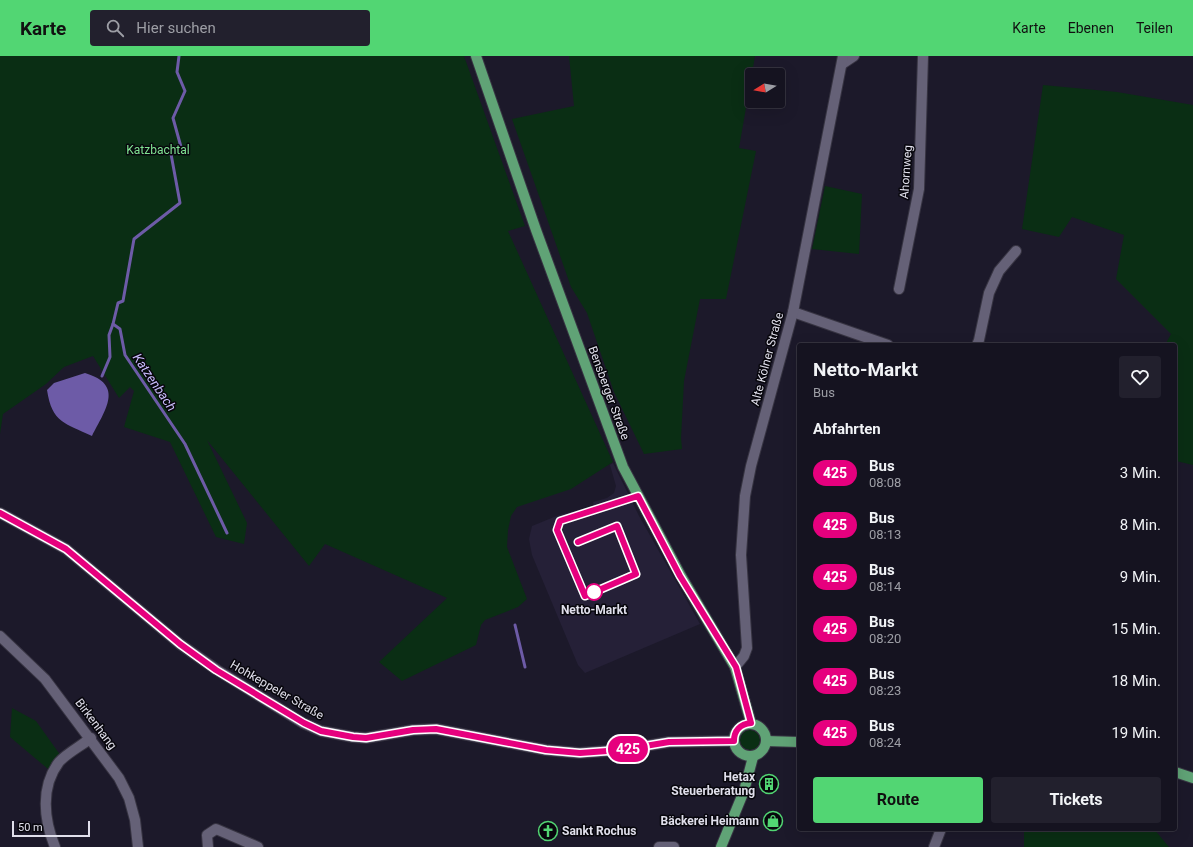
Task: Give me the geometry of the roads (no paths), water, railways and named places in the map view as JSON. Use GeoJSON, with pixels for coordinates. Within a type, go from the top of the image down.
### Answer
{"type":"FeatureCollection","features":[{"type":"Feature","properties":{"kind":"main road","name":"Bensberger Straße"},"geometry":{"type":"LineString","coordinates":[[476,56],[536,230],[623,467],[680,576],[736,667],[751,723]]}},
{"type":"Feature","properties":{"kind":"main road"},"geometry":{"type":"LineString","coordinates":[[721,847],[744,791],[752,757],[762,751],[766,741],[761,727],[751,723],[739,728],[736,731],[734,746],[741,753],[752,757]]}},
{"type":"Feature","properties":{"kind":"main road"},"geometry":{"type":"LineString","coordinates":[[766,741],[797,742]]}},
{"type":"Feature","properties":{"kind":"main road"},"geometry":{"type":"LineString","coordinates":[[1177,773],[1193,778]]}},
{"type":"Feature","properties":{"kind":"street"},"geometry":{"type":"LineString","coordinates":[[842,60],[854,56]]}},
{"type":"Feature","properties":{"kind":"street","name":"Ahornweg"},"geometry":{"type":"LineString","coordinates":[[900,289],[919,189],[923,56]]}},
{"type":"Feature","properties":{"kind":"street","name":"Alte Kölner Straße"},"geometry":{"type":"LineString","coordinates":[[736,667],[744,656],[747,648],[741,556],[745,496],[751,466],[793,312],[842,60]]}},
{"type":"Feature","properties":{"kind":"street"},"geometry":{"type":"LineString","coordinates":[[977,343],[989,293],[999,271],[1016,250]]}},
{"type":"Feature","properties":{"kind":"street"},"geometry":{"type":"LineString","coordinates":[[793,312],[882,343]]}},
{"type":"Feature","properties":{"kind":"street","name":"Hohkeppeler Straße"},"geometry":{"type":"LineString","coordinates":[[0,513],[66,549],[180,644],[216,670],[304,723],[321,731],[366,738],[413,730],[436,729],[546,750],[580,753],[621,750],[669,742],[734,741]]}},
{"type":"Feature","properties":{"kind":"street","name":"Birkenhang"},"geometry":{"type":"LineString","coordinates":[[0,636],[45,679],[120,778],[129,798],[135,820],[138,847]]}},
{"type":"Feature","properties":{"kind":"street"},"geometry":{"type":"LineString","coordinates":[[55,847],[48,830],[45,798],[50,776],[60,761],[91,738]]}},
{"type":"Feature","properties":{"kind":"street"},"geometry":{"type":"LineString","coordinates":[[208,847],[207,835],[216,829],[258,847]]}},
{"type":"Feature","properties":{"kind":"street"},"geometry":{"type":"LineString","coordinates":[[934,847],[940,831]]}},
{"type":"Feature","properties":{"kind":"street"},"geometry":{"type":"LineString","coordinates":[[659,847],[674,847]]}},
{"type":"Feature","properties":{"kind":"waterway","name":"Katzenbach"},"geometry":{"type":"LineString","coordinates":[[179,56],[177,72],[185,91],[173,118],[181,147],[171,154],[180,203],[134,239],[123,301],[118,303],[113,324],[120,329],[125,355],[185,444],[227,533]]}},
{"type":"Feature","properties":{"kind":"waterway"},"geometry":{"type":"LineString","coordinates":[[102,376],[110,357],[109,335],[113,324]]}},
{"type":"Feature","properties":{"kind":"waterway"},"geometry":{"type":"LineString","coordinates":[[515,625],[525,667]]}},
{"type":"Feature","properties":{"kind":"place","name":"Netto-Markt"},"geometry":{"type":"Point","coordinates":[594,592]}},
{"type":"Feature","properties":{"kind":"place","name":"Hetax Steuerberatung"},"geometry":{"type":"Point","coordinates":[769,784]}},
{"type":"Feature","properties":{"kind":"place","name":"Bäckerei Heimann"},"geometry":{"type":"Point","coordinates":[773,821]}},
{"type":"Feature","properties":{"kind":"place","name":"Sankt Rochus"},"geometry":{"type":"Point","coordinates":[548,831]}},
{"type":"Feature","properties":{"kind":"park label","name":"Katzbachtal"},"geometry":{"type":"Point","coordinates":[158,150]}}]}
